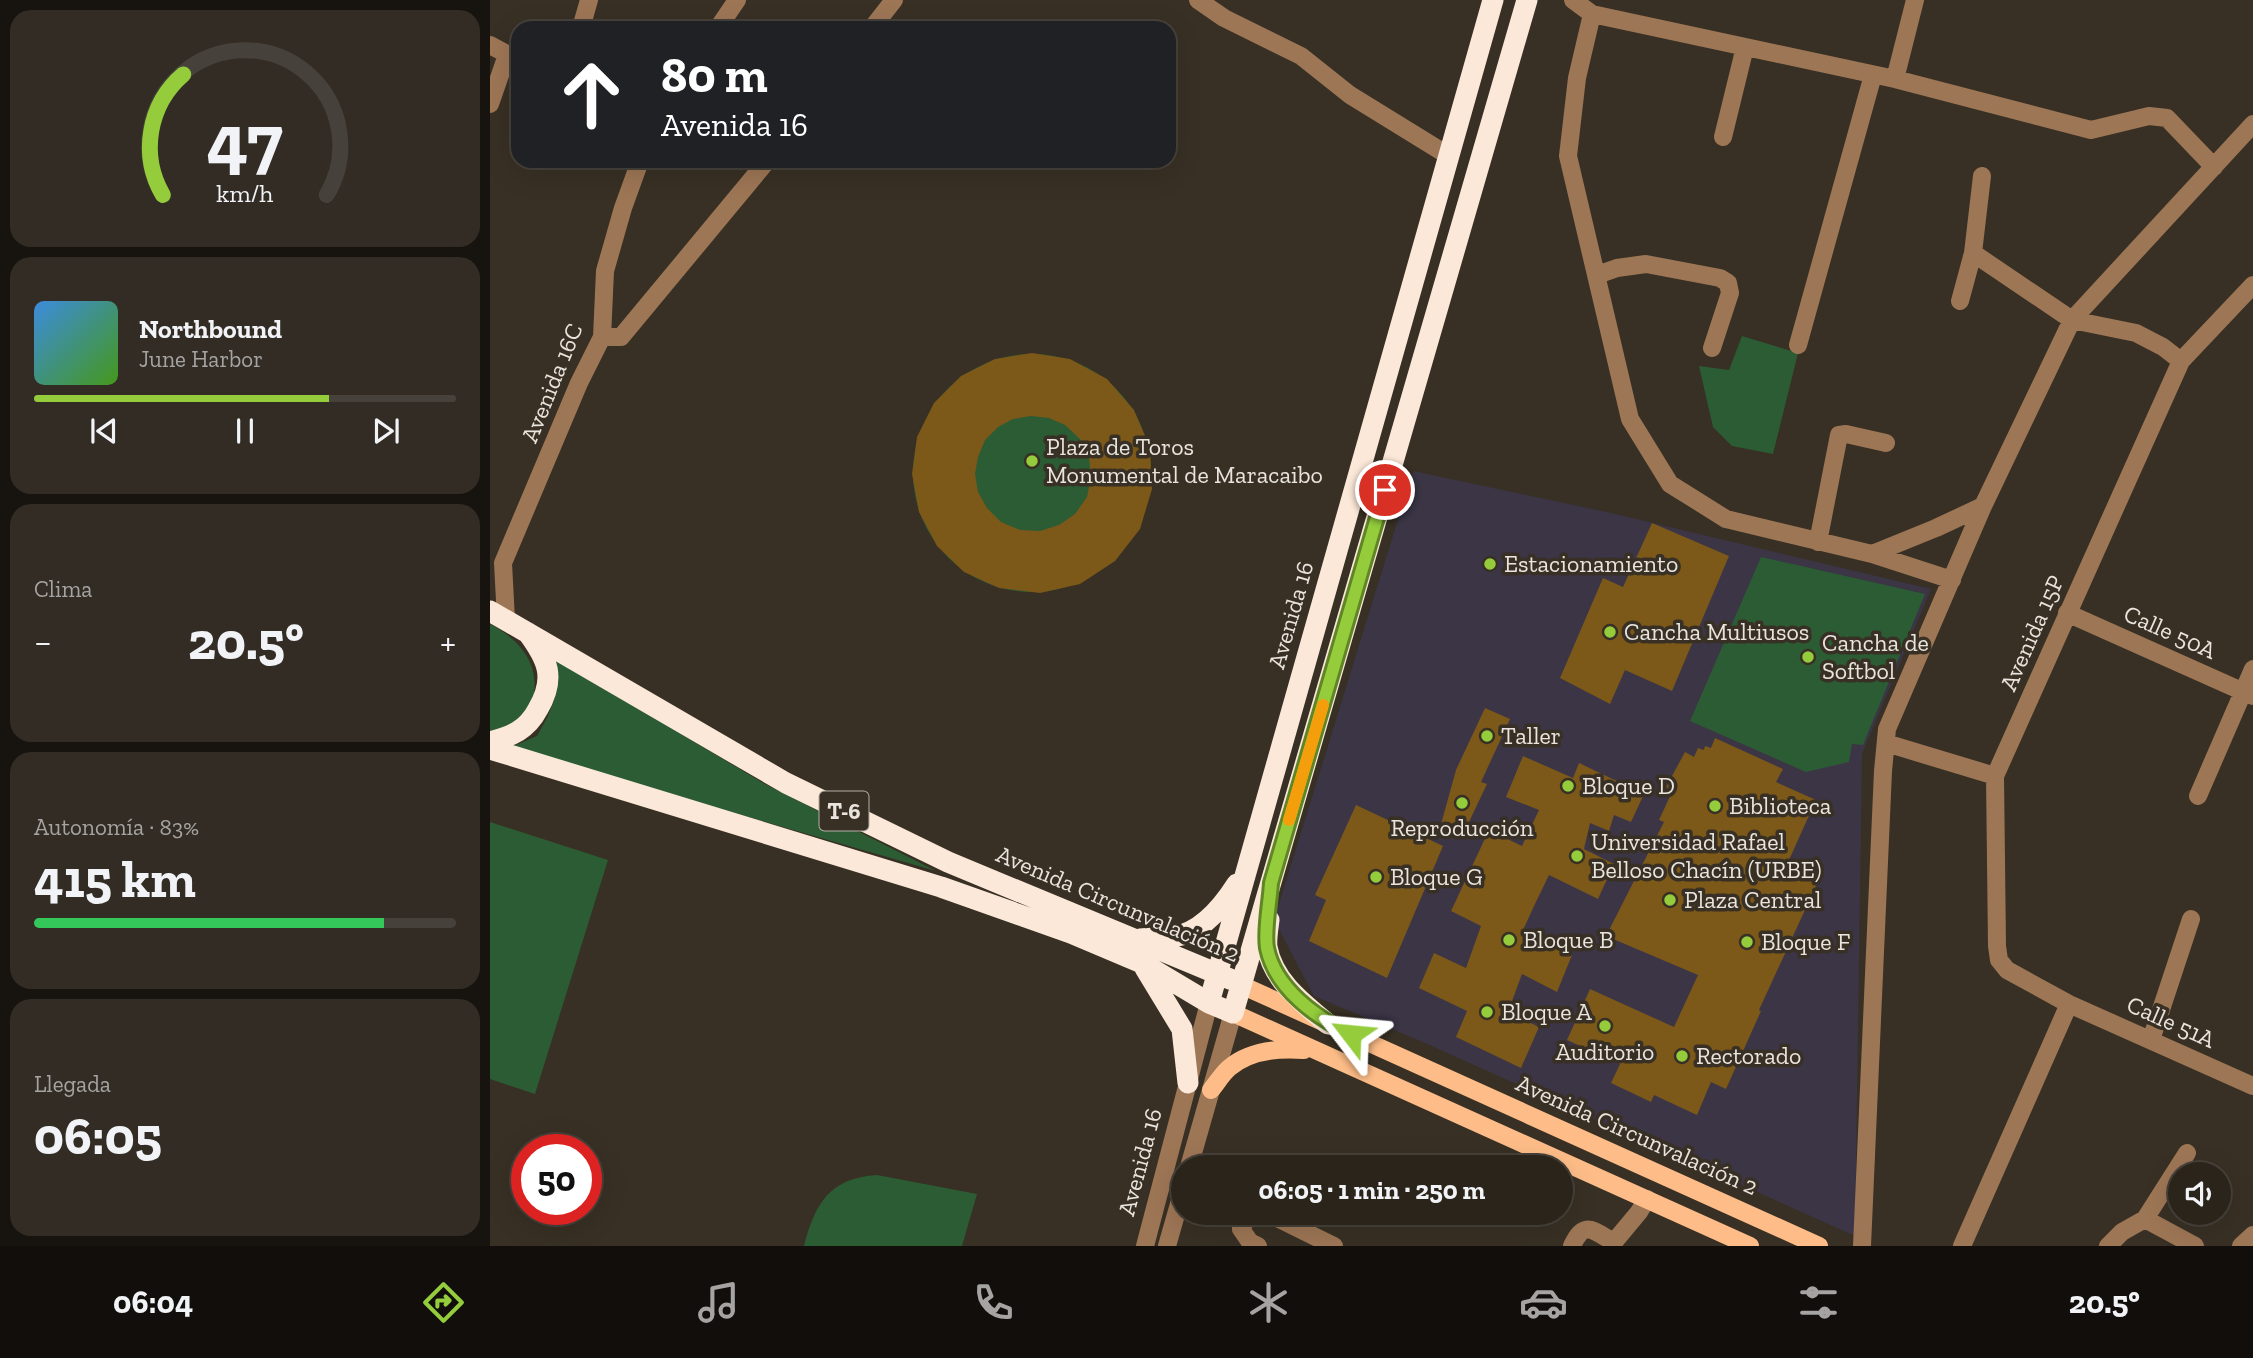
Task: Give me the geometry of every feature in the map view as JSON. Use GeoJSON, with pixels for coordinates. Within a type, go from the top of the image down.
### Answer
{"type":"FeatureCollection","features":[{"type":"Feature","properties":{"kind":"highway","name":"Avenida 16"},"geometry":{"type":"LineString","coordinates":[[1209,1003],[1493,0]]}},
{"type":"Feature","properties":{"kind":"highway","name":"Avenida 16"},"geometry":{"type":"LineString","coordinates":[[1233,1013],[1525,1]]}},
{"type":"Feature","properties":{"kind":"highway","name":"Avenida Circunvalación 2"},"geometry":{"type":"LineString","coordinates":[[498,615],[786,783],[948,863],[1241,985]]}},
{"type":"Feature","properties":{"kind":"highway"},"geometry":{"type":"LineString","coordinates":[[490,742],[515,734],[526,727],[547,694],[548,668],[541,651],[526,630]]}},
{"type":"Feature","properties":{"kind":"highway","name":"Avenida Circunvalación 2"},"geometry":{"type":"LineString","coordinates":[[490,749],[941,887],[1071,933],[1142,963],[1209,1003],[1233,1013]]}},
{"type":"Feature","properties":{"kind":"highway"},"geometry":{"type":"LineString","coordinates":[[1134,939],[1175,937],[1201,924],[1215,913],[1246,871]]}},
{"type":"Feature","properties":{"kind":"highway"},"geometry":{"type":"LineString","coordinates":[[1271,883],[1267,946],[1275,971],[1296,998],[1328,1024]]}},
{"type":"Feature","properties":{"kind":"highway"},"geometry":{"type":"LineString","coordinates":[[1142,963],[1182,1029],[1188,1083]]}},
{"type":"Feature","properties":{"kind":"main road","name":"Avenida Circunvalación 2"},"geometry":{"type":"LineString","coordinates":[[1241,985],[1819,1246]]}},
{"type":"Feature","properties":{"kind":"main road","name":"Avenida Circunvalación 2"},"geometry":{"type":"LineString","coordinates":[[1233,1013],[1750,1246]]}},
{"type":"Feature","properties":{"kind":"main road"},"geometry":{"type":"LineString","coordinates":[[1211,1090],[1229,1068],[1254,1053],[1284,1048],[1316,1051]]}},
{"type":"Feature","properties":{"kind":"street"},"geometry":{"type":"LineString","coordinates":[[583,21],[590,0]]}},
{"type":"Feature","properties":{"kind":"street"},"geometry":{"type":"LineString","coordinates":[[723,21],[737,0]]}},
{"type":"Feature","properties":{"kind":"street"},"geometry":{"type":"LineString","coordinates":[[878,21],[894,0]]}},
{"type":"Feature","properties":{"kind":"street"},"geometry":{"type":"LineString","coordinates":[[1198,0],[1224,19],[1301,56],[1350,95],[1449,156]]}},
{"type":"Feature","properties":{"kind":"street"},"geometry":{"type":"LineString","coordinates":[[1573,0],[1592,14],[1895,79],[2091,130],[2149,116],[2167,118],[2214,167]]}},
{"type":"Feature","properties":{"kind":"street"},"geometry":{"type":"LineString","coordinates":[[1895,79],[1915,0]]}},
{"type":"Feature","properties":{"kind":"street"},"geometry":{"type":"LineString","coordinates":[[1592,14],[1577,78],[1568,156],[1630,419],[1670,484],[1726,519],[1872,554],[1952,580]]}},
{"type":"Feature","properties":{"kind":"street"},"geometry":{"type":"LineString","coordinates":[[490,45],[511,56]]}},
{"type":"Feature","properties":{"kind":"street"},"geometry":{"type":"LineString","coordinates":[[1723,137],[1745,47]]}},
{"type":"Feature","properties":{"kind":"street"},"geometry":{"type":"LineString","coordinates":[[490,104],[511,59]]}},
{"type":"Feature","properties":{"kind":"street"},"geometry":{"type":"LineString","coordinates":[[1798,345],[1873,75]]}},
{"type":"Feature","properties":{"kind":"street"},"geometry":{"type":"LineString","coordinates":[[1862,1246],[1888,729],[1983,506],[2072,320],[2253,124]]}},
{"type":"Feature","properties":{"kind":"street","name":"Avenida 16C"},"geometry":{"type":"LineString","coordinates":[[498,615],[496,566],[601,337],[605,271],[637,168]]}},
{"type":"Feature","properties":{"kind":"street"},"geometry":{"type":"LineString","coordinates":[[601,337],[621,337],[761,168]]}},
{"type":"Feature","properties":{"kind":"street"},"geometry":{"type":"LineString","coordinates":[[1960,302],[1973,253],[1982,176]]}},
{"type":"Feature","properties":{"kind":"street"},"geometry":{"type":"LineString","coordinates":[[1973,253],[2072,320],[2136,333],[2163,347],[2181,361]]}},
{"type":"Feature","properties":{"kind":"street"},"geometry":{"type":"LineString","coordinates":[[1597,275],[1616,268],[1646,264],[1720,278],[1728,283],[1730,293],[1712,348]]}},
{"type":"Feature","properties":{"kind":"street","name":"Avenida 15P"},"geometry":{"type":"LineString","coordinates":[[2069,1004],[2007,971],[1999,960],[1995,776],[2181,361],[2253,285]]}},
{"type":"Feature","properties":{"kind":"street"},"geometry":{"type":"LineString","coordinates":[[1818,542],[1839,435],[1846,434],[1886,443]]}},
{"type":"Feature","properties":{"kind":"street"},"geometry":{"type":"LineString","coordinates":[[1872,554],[1983,506]]}},
{"type":"Feature","properties":{"kind":"street","name":"Calle 50A"},"geometry":{"type":"LineString","coordinates":[[2067,613],[2247,694]]}},
{"type":"Feature","properties":{"kind":"street"},"geometry":{"type":"LineString","coordinates":[[2198,796],[2247,694],[2253,669]]}},
{"type":"Feature","properties":{"kind":"street"},"geometry":{"type":"LineString","coordinates":[[1886,743],[1995,776]]}},
{"type":"Feature","properties":{"kind":"street"},"geometry":{"type":"LineString","coordinates":[[2151,1040],[2191,919]]}},
{"type":"Feature","properties":{"kind":"street","name":"Avenida 16"},"geometry":{"type":"LineString","coordinates":[[1145,1246],[1209,1003]]}},
{"type":"Feature","properties":{"kind":"street"},"geometry":{"type":"LineString","coordinates":[[1962,1246],[2069,1004]]}},
{"type":"Feature","properties":{"kind":"street","name":"Calle 51A"},"geometry":{"type":"LineString","coordinates":[[2069,1004],[2253,1086]]}},
{"type":"Feature","properties":{"kind":"street","name":"Avenida 16"},"geometry":{"type":"LineString","coordinates":[[1192,1155],[1233,1013]]}},
{"type":"Feature","properties":{"kind":"street"},"geometry":{"type":"LineString","coordinates":[[2108,1246],[2122,1232],[2145,1219],[2187,1153]]}},
{"type":"Feature","properties":{"kind":"street"},"geometry":{"type":"LineString","coordinates":[[1572,1246],[1582,1229],[1590,1229],[1612,1244],[1647,1199]]}},
{"type":"Feature","properties":{"kind":"street"},"geometry":{"type":"LineString","coordinates":[[2145,1219],[2195,1246]]}},
{"type":"Feature","properties":{"kind":"street","name":"Avenida 16"},"geometry":{"type":"LineString","coordinates":[[1167,1246],[1173,1225]]}},
{"type":"Feature","properties":{"kind":"street"},"geometry":{"type":"LineString","coordinates":[[1243,1225],[1241,1229],[1244,1236],[1258,1246]]}},
{"type":"Feature","properties":{"kind":"street"},"geometry":{"type":"LineString","coordinates":[[1291,1225],[1334,1246]]}},
{"type":"Feature","properties":{"kind":"street"},"geometry":{"type":"LineString","coordinates":[[2241,1246],[2253,1235]]}},
{"type":"Feature","properties":{"kind":"shaded area","name":"Universidad Rafael Belloso Chacín (URBE)"},"geometry":{"type":"Polygon","coordinates":[[[1413,471],[1611,513],[1931,589],[1862,754],[1855,1236],[1314,996],[1274,920],[1413,471]]]}},
{"type":"Feature","properties":{"kind":"green space"},"geometry":{"type":"Polygon","coordinates":[[[1742,336],[1798,353],[1773,454],[1732,446],[1713,427],[1699,366],[1729,370],[1742,336]]]}},
{"type":"Feature","properties":{"kind":"green space","name":"Plaza de Toros Monumental de Maracaibo"},"geometry":{"type":"Polygon","coordinates":[[[1020,354],[1044,354],[1067,359],[1088,368],[1108,381],[1124,397],[1146,438],[1151,473],[1149,496],[1142,519],[1124,549],[1108,565],[1067,587],[1044,592],[1020,592],[997,587],[976,578],[956,565],[940,549],[918,508],[913,485],[913,461],[918,438],[927,417],[940,397],[956,381],[997,359],[1020,354]]]}},
{"type":"Feature","properties":{"kind":"green space","name":"Cancha de Softbol"},"geometry":{"type":"Polygon","coordinates":[[[1761,557],[1925,594],[1863,745],[1852,744],[1849,762],[1806,772],[1690,721],[1761,557]]]}},
{"type":"Feature","properties":{"kind":"green space"},"geometry":{"type":"Polygon","coordinates":[[[490,624],[511,638],[527,656],[532,666],[534,690],[529,711],[519,724],[510,729],[490,731],[490,624]]]}},
{"type":"Feature","properties":{"kind":"green space"},"geometry":{"type":"Polygon","coordinates":[[[552,658],[765,784],[936,871],[509,748],[537,736],[547,718],[555,698],[558,675],[552,658]]]}},
{"type":"Feature","properties":{"kind":"green space"},"geometry":{"type":"Polygon","coordinates":[[[490,822],[608,860],[535,1094],[490,1079],[490,822]]]}},
{"type":"Feature","properties":{"kind":"green space"},"geometry":{"type":"Polygon","coordinates":[[[877,1175],[977,1194],[962,1246],[804,1246],[813,1217],[836,1187],[847,1181],[877,1175]]]}},
{"type":"Feature","properties":{"kind":"building","name":"Plaza de Toros Monumental de Maracaibo"},"geometry":{"type":"Polygon","coordinates":[[[1032,353],[1070,359],[1107,379],[1134,410],[1150,448],[1152,489],[1140,529],[1115,561],[1080,584],[1040,593],[999,588],[964,572],[937,546],[919,512],[912,474],[917,437],[934,403],[961,376],[995,359],[1032,353]],[[1031,416],[1013,419],[998,427],[985,440],[978,457],[975,474],[978,492],[987,508],[1001,522],[1020,530],[1040,531],[1059,525],[1075,514],[1087,497],[1091,477],[1089,457],[1080,439],[1065,425],[1049,418],[1031,416]]]}},
{"type":"Feature","properties":{"kind":"building"},"geometry":{"type":"Polygon","coordinates":[[[1652,523],[1729,556],[1672,691],[1625,670],[1610,704],[1560,678],[1603,578],[1623,587],[1652,523]]]}},
{"type":"Feature","properties":{"kind":"building"},"geometry":{"type":"Polygon","coordinates":[[[1485,708],[1510,719],[1481,782],[1487,784],[1469,822],[1454,834],[1438,835],[1456,770],[1485,708]]]}},
{"type":"Feature","properties":{"kind":"building"},"geometry":{"type":"Polygon","coordinates":[[[1715,738],[1783,769],[1776,782],[1816,800],[1789,860],[1821,875],[1726,1089],[1711,1082],[1697,1115],[1654,1095],[1651,1102],[1611,1083],[1620,1064],[1567,1040],[1590,989],[1674,1027],[1698,975],[1606,936],[1664,822],[1659,820],[1672,792],[1666,787],[1685,752],[1694,757],[1698,748],[1711,748],[1715,738]]]}},
{"type":"Feature","properties":{"kind":"building"},"geometry":{"type":"Polygon","coordinates":[[[1523,756],[1573,778],[1579,763],[1644,794],[1631,822],[1614,815],[1609,831],[1590,823],[1584,849],[1614,864],[1598,899],[1549,875],[1523,930],[1572,955],[1557,992],[1522,974],[1508,1012],[1539,1027],[1521,1068],[1456,1037],[1467,1011],[1419,988],[1434,953],[1466,968],[1481,926],[1451,911],[1489,830],[1522,846],[1539,810],[1506,797],[1523,756]]]}},
{"type":"Feature","properties":{"kind":"building","name":"Bloque G"},"geometry":{"type":"Polygon","coordinates":[[[1356,805],[1443,846],[1387,978],[1309,941],[1326,900],[1315,895],[1356,805]]]}},
{"type":"Feature","properties":{"kind":"slow traffic"},"geometry":{"type":"LineString","coordinates":[[1289,820],[1323,705]]}},
{"type":"Feature","properties":{"kind":"place","name":"Plaza de Toros Monumental de Maracaibo"},"geometry":{"type":"Point","coordinates":[1032,461]}},
{"type":"Feature","properties":{"kind":"place","name":"Estacionamiento"},"geometry":{"type":"Point","coordinates":[1490,564]}},
{"type":"Feature","properties":{"kind":"place","name":"Cancha Multiusos"},"geometry":{"type":"Point","coordinates":[1610,632]}},
{"type":"Feature","properties":{"kind":"place","name":"Cancha de Softbol"},"geometry":{"type":"Point","coordinates":[1808,657]}},
{"type":"Feature","properties":{"kind":"place","name":"Taller"},"geometry":{"type":"Point","coordinates":[1487,736]}},
{"type":"Feature","properties":{"kind":"place","name":"Bloque D"},"geometry":{"type":"Point","coordinates":[1568,786]}},
{"type":"Feature","properties":{"kind":"place","name":"Reproducción"},"geometry":{"type":"Point","coordinates":[1462,803]}},
{"type":"Feature","properties":{"kind":"place","name":"Biblioteca"},"geometry":{"type":"Point","coordinates":[1715,806]}},
{"type":"Feature","properties":{"kind":"place","name":"Universidad Rafael Belloso Chacín (URBE)"},"geometry":{"type":"Point","coordinates":[1577,856]}},
{"type":"Feature","properties":{"kind":"place","name":"Bloque G"},"geometry":{"type":"Point","coordinates":[1376,877]}},
{"type":"Feature","properties":{"kind":"place","name":"Plaza Central"},"geometry":{"type":"Point","coordinates":[1670,900]}},
{"type":"Feature","properties":{"kind":"place","name":"Bloque B"},"geometry":{"type":"Point","coordinates":[1509,940]}},
{"type":"Feature","properties":{"kind":"place","name":"Bloque F"},"geometry":{"type":"Point","coordinates":[1747,942]}},
{"type":"Feature","properties":{"kind":"place","name":"Bloque A"},"geometry":{"type":"Point","coordinates":[1487,1012]}},
{"type":"Feature","properties":{"kind":"place","name":"Auditorio"},"geometry":{"type":"Point","coordinates":[1605,1026]}},
{"type":"Feature","properties":{"kind":"place","name":"Rectorado"},"geometry":{"type":"Point","coordinates":[1682,1056]}},
{"type":"Feature","properties":{"kind":"route"},"geometry":{"type":"LineString","coordinates":[[1351,1034],[1328,1024],[1296,998],[1275,971],[1267,946],[1271,883],[1385,490]]}}]}
